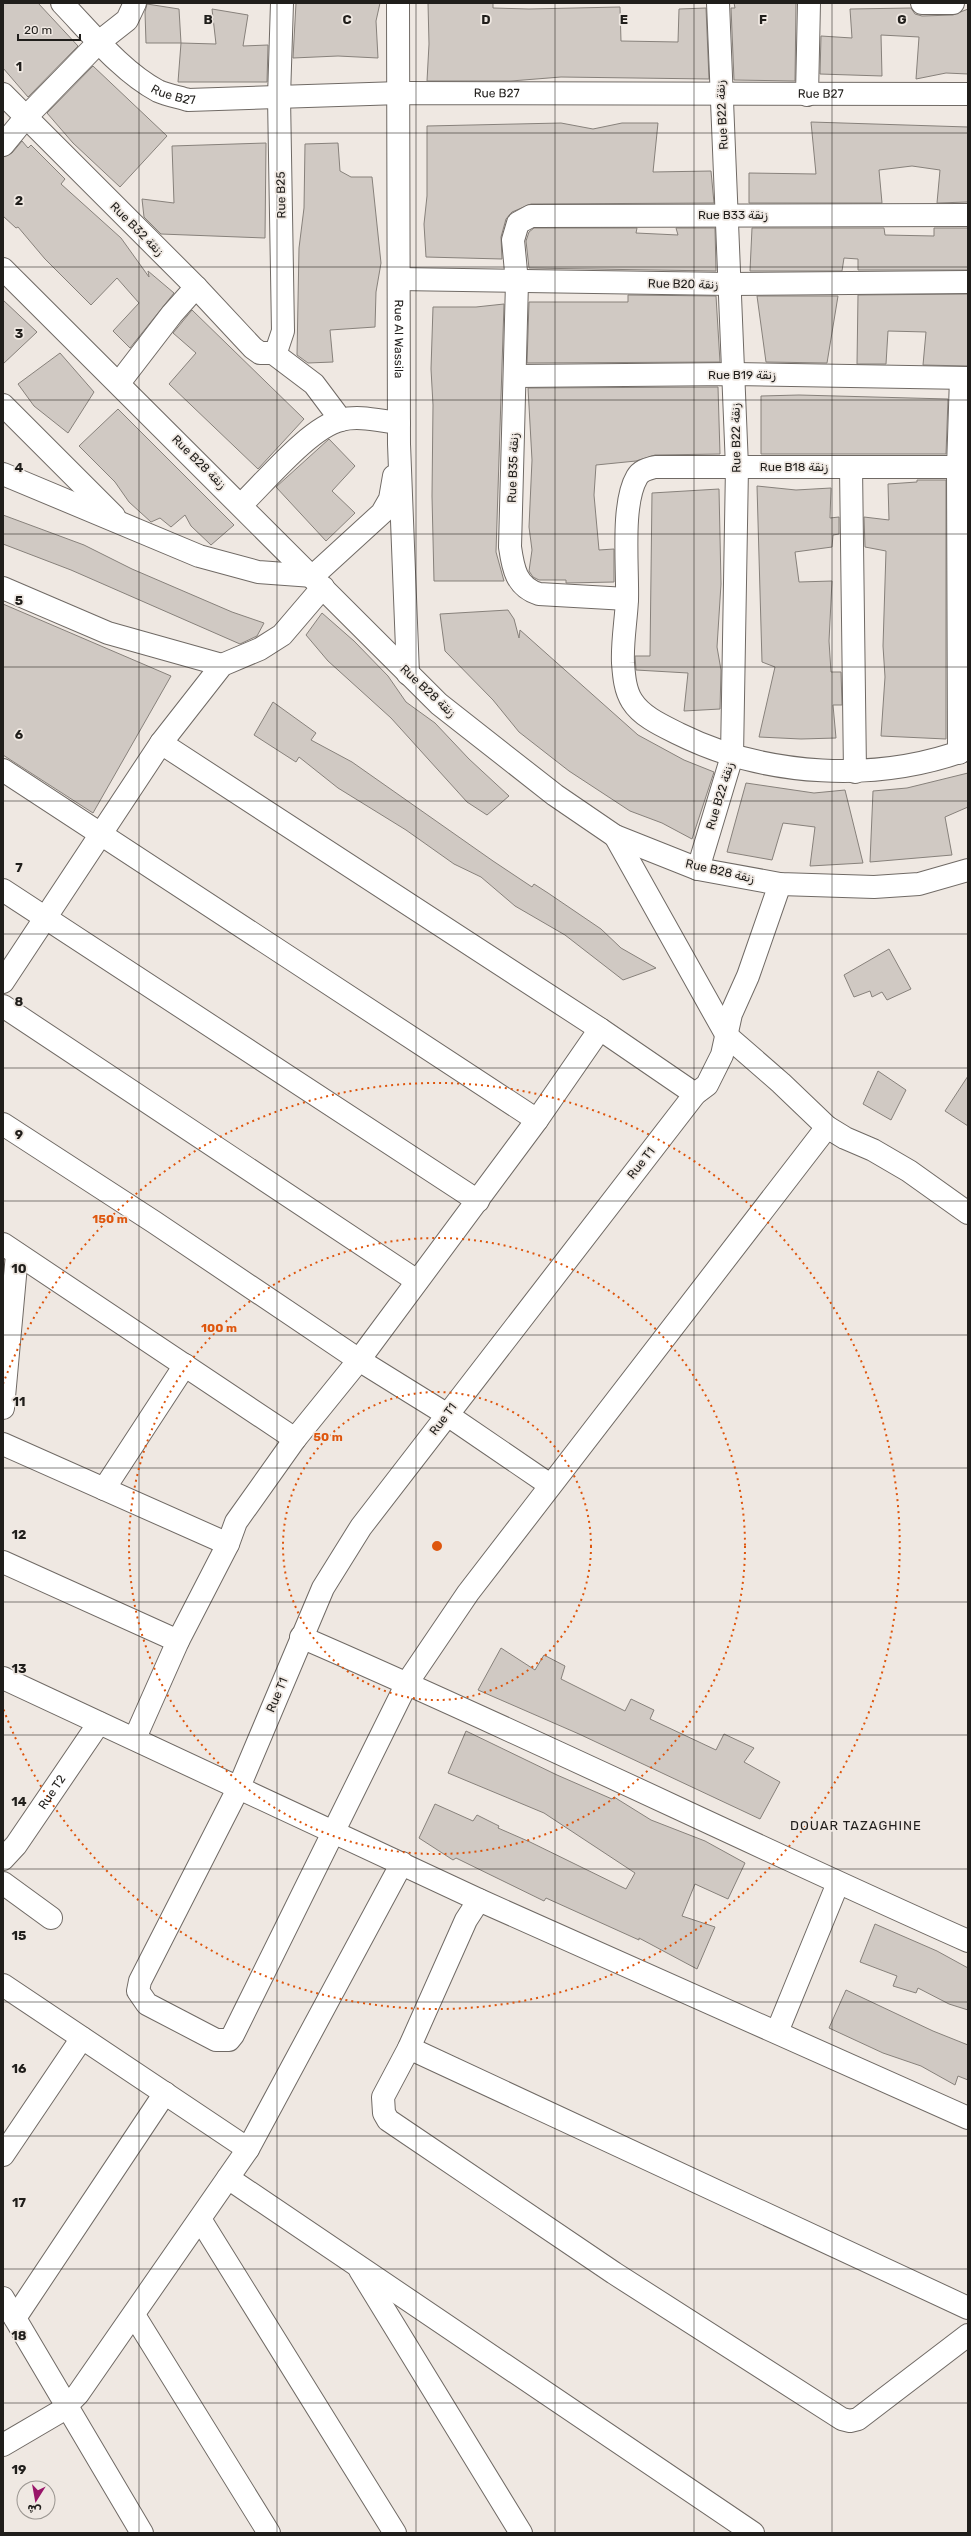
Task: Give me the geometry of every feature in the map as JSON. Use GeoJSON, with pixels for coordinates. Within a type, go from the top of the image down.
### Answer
{"type":"FeatureCollection","features":[{"type":"Feature","properties":{"kind":"street","name":"Rue B27"},"geometry":{"type":"LineString","coordinates":[[62,3],[99,42],[133,72],[159,91],[188,100],[400,93],[721,94],[806,96],[968,94]]}},
{"type":"Feature","properties":{"kind":"street"},"geometry":{"type":"LineString","coordinates":[[3,145],[26,117],[99,42],[128,20],[135,3]]}},
{"type":"Feature","properties":{"kind":"street","name":"Rue B25"},"geometry":{"type":"LineString","coordinates":[[273,353],[277,349],[283,331],[279,98],[282,3]]}},
{"type":"Feature","properties":{"kind":"street","name":"Rue Al Wassila"},"geometry":{"type":"LineString","coordinates":[[398,3],[400,93],[399,433],[408,674]]}},
{"type":"Feature","properties":{"kind":"street","name":"Rue B22 زنقة"},"geometry":{"type":"LineString","coordinates":[[698,869],[732,756],[737,467],[728,215],[721,94],[718,3]]}},
{"type":"Feature","properties":{"kind":"street"},"geometry":{"type":"LineString","coordinates":[[806,96],[809,3]]}},
{"type":"Feature","properties":{"kind":"street"},"geometry":{"type":"LineString","coordinates":[[922,3],[953,3]]}},
{"type":"Feature","properties":{"kind":"street","name":"Rue B32 زنقة"},"geometry":{"type":"LineString","coordinates":[[3,94],[260,353],[273,353]]}},
{"type":"Feature","properties":{"kind":"street","name":"Rue B33 زنقة"},"geometry":{"type":"LineString","coordinates":[[513,240],[518,223],[531,216],[968,215]]}},
{"type":"Feature","properties":{"kind":"street","name":"Rue B35 زنقة"},"geometry":{"type":"LineString","coordinates":[[513,240],[517,282],[516,376],[510,547],[513,568],[519,581],[526,588],[539,594],[627,599]]}},
{"type":"Feature","properties":{"kind":"street","name":"Rue B28 زنقة"},"geometry":{"type":"LineString","coordinates":[[3,269],[119,382],[439,704],[555,795],[616,836],[698,869],[780,884],[874,887],[919,884],[968,870]]}},
{"type":"Feature","properties":{"kind":"street","name":"Rue B20 زنقة"},"geometry":{"type":"LineString","coordinates":[[399,279],[517,282],[730,284],[968,282]]}},
{"type":"Feature","properties":{"kind":"street"},"geometry":{"type":"LineString","coordinates":[[119,382],[172,314],[196,287]]}},
{"type":"Feature","properties":{"kind":"street"},"geometry":{"type":"LineString","coordinates":[[273,353],[314,384],[341,420]]}},
{"type":"Feature","properties":{"kind":"street","name":"Rue B19 زنقة"},"geometry":{"type":"LineString","coordinates":[[516,376],[734,374],[965,378]]}},
{"type":"Feature","properties":{"kind":"street"},"geometry":{"type":"LineString","coordinates":[[627,599],[623,662],[626,685],[632,702],[649,718],[694,741],[732,756],[795,766],[855,772],[913,765],[964,751],[962,462],[965,378]]}},
{"type":"Feature","properties":{"kind":"street"},"geometry":{"type":"LineString","coordinates":[[3,405],[122,524]]}},
{"type":"Feature","properties":{"kind":"street"},"geometry":{"type":"LineString","coordinates":[[3,982],[100,833],[161,743],[222,665],[260,649],[282,635],[318,582],[382,514],[390,499],[399,433],[356,418],[341,420],[318,429],[241,505]]}},
{"type":"Feature","properties":{"kind":"street","name":"Rue B18 زنقة"},"geometry":{"type":"LineString","coordinates":[[627,599],[629,504],[638,476],[644,469],[655,467],[851,467],[962,462]]}},
{"type":"Feature","properties":{"kind":"street"},"geometry":{"type":"LineString","coordinates":[[851,467],[855,772]]}},
{"type":"Feature","properties":{"kind":"street"},"geometry":{"type":"LineString","coordinates":[[3,474],[199,556],[233,567],[318,582]]}},
{"type":"Feature","properties":{"kind":"street"},"geometry":{"type":"LineString","coordinates":[[3,588],[108,633],[222,665]]}},
{"type":"Feature","properties":{"kind":"street"},"geometry":{"type":"LineString","coordinates":[[161,743],[600,1029],[695,1094]]}},
{"type":"Feature","properties":{"kind":"street"},"geometry":{"type":"LineString","coordinates":[[3,770],[538,1120]]}},
{"type":"Feature","properties":{"kind":"street"},"geometry":{"type":"LineString","coordinates":[[616,836],[727,1036],[782,1083],[827,1127],[845,1138],[873,1150],[968,1213]]}},
{"type":"Feature","properties":{"kind":"street","name":"Rue T1"},"geometry":{"type":"LineString","coordinates":[[336,1832],[237,2030],[229,2040],[216,2040],[147,2004],[138,1991],[140,1981],[239,1787],[323,1588],[340,1558],[446,1414],[695,1094],[707,1085],[722,1055],[731,1014],[748,976],[780,884]]}},
{"type":"Feature","properties":{"kind":"street"},"geometry":{"type":"LineString","coordinates":[[3,890],[478,1201]]}},
{"type":"Feature","properties":{"kind":"street"},"geometry":{"type":"LineString","coordinates":[[3,1006],[417,1281]]}},
{"type":"Feature","properties":{"kind":"street"},"geometry":{"type":"LineString","coordinates":[[135,1738],[178,1641],[228,1544],[236,1522],[296,1439],[359,1360],[538,1120],[600,1029]]}},
{"type":"Feature","properties":{"kind":"street"},"geometry":{"type":"LineString","coordinates":[[3,1124],[154,1222],[359,1360],[446,1414],[550,1485]]}},
{"type":"Feature","properties":{"kind":"street"},"geometry":{"type":"LineString","coordinates":[[336,1832],[407,1683],[468,1593],[827,1127]]}},
{"type":"Feature","properties":{"kind":"street"},"geometry":{"type":"LineString","coordinates":[[10,1249],[296,1439]]}},
{"type":"Feature","properties":{"kind":"street"},"geometry":{"type":"LineString","coordinates":[[3,1408],[10,1249]]}},
{"type":"Feature","properties":{"kind":"street"},"geometry":{"type":"LineString","coordinates":[[104,1489],[185,1365]]}},
{"type":"Feature","properties":{"kind":"street"},"geometry":{"type":"LineString","coordinates":[[3,1444],[228,1544]]}},
{"type":"Feature","properties":{"kind":"street"},"geometry":{"type":"LineString","coordinates":[[3,1562],[178,1641]]}},
{"type":"Feature","properties":{"kind":"street"},"geometry":{"type":"LineString","coordinates":[[301,1638],[407,1683],[838,1883],[968,1941]]}},
{"type":"Feature","properties":{"kind":"street"},"geometry":{"type":"LineString","coordinates":[[4,1683],[135,1738],[479,1900],[968,2118]]}},
{"type":"Feature","properties":{"kind":"street","name":"Rue T2"},"geometry":{"type":"LineString","coordinates":[[3,1859],[16,1844],[99,1723]]}},
{"type":"Feature","properties":{"kind":"street"},"geometry":{"type":"LineString","coordinates":[[3,2445],[61,2411],[93,2375],[248,2149],[402,1863]]}},
{"type":"Feature","properties":{"kind":"street"},"geometry":{"type":"LineString","coordinates":[[3,1883],[51,1918]]}},
{"type":"Feature","properties":{"kind":"street"},"geometry":{"type":"LineString","coordinates":[[777,2032],[838,1883]]}},
{"type":"Feature","properties":{"kind":"street"},"geometry":{"type":"LineString","coordinates":[[479,1900],[466,1920],[409,2048],[383,2098],[384,2113],[388,2120],[614,2273],[842,2419],[850,2421],[858,2420],[968,2335]]}},
{"type":"Feature","properties":{"kind":"street"},"geometry":{"type":"LineString","coordinates":[[3,1985],[248,2149]]}},
{"type":"Feature","properties":{"kind":"street"},"geometry":{"type":"LineString","coordinates":[[3,2155],[82,2038]]}},
{"type":"Feature","properties":{"kind":"street"},"geometry":{"type":"LineString","coordinates":[[409,2048],[968,2308]]}},
{"type":"Feature","properties":{"kind":"street"},"geometry":{"type":"LineString","coordinates":[[15,2318],[165,2093]]}},
{"type":"Feature","properties":{"kind":"street"},"geometry":{"type":"LineString","coordinates":[[228,2178],[753,2533]]}},
{"type":"Feature","properties":{"kind":"street"},"geometry":{"type":"LineString","coordinates":[[200,2219],[394,2533]]}},
{"type":"Feature","properties":{"kind":"street"},"geometry":{"type":"LineString","coordinates":[[356,2264],[521,2533]]}},
{"type":"Feature","properties":{"kind":"street"},"geometry":{"type":"LineString","coordinates":[[3,2298],[68,2404],[142,2533]]}},
{"type":"Feature","properties":{"kind":"street"},"geometry":{"type":"LineString","coordinates":[[134,2315],[269,2533]]}},
{"type":"Feature","properties":{"kind":"building"},"geometry":{"type":"Polygon","coordinates":[[[3,3],[38,3],[78,46],[28,97],[3,68],[3,3]]]}},
{"type":"Feature","properties":{"kind":"building"},"geometry":{"type":"Polygon","coordinates":[[[296,3],[380,3],[376,21],[378,58],[338,56],[293,58],[296,3]]]}},
{"type":"Feature","properties":{"kind":"building"},"geometry":{"type":"Polygon","coordinates":[[[428,3],[493,3],[493,8],[529,9],[620,7],[621,41],[678,42],[679,9],[706,8],[709,79],[561,77],[511,81],[427,81],[429,44],[428,3]]]}},
{"type":"Feature","properties":{"kind":"building"},"geometry":{"type":"Polygon","coordinates":[[[734,3],[796,3],[795,81],[734,80],[731,8],[735,8],[734,3]]]}},
{"type":"Feature","properties":{"kind":"building"},"geometry":{"type":"Polygon","coordinates":[[[147,4],[179,9],[181,43],[146,43],[145,12],[147,4]]]}},
{"type":"Feature","properties":{"kind":"building"},"geometry":{"type":"Polygon","coordinates":[[[911,8],[915,14],[922,16],[953,15],[968,9],[968,74],[946,73],[916,79],[919,37],[881,35],[882,76],[820,74],[821,36],[852,38],[850,9],[911,8]]]}},
{"type":"Feature","properties":{"kind":"building"},"geometry":{"type":"Polygon","coordinates":[[[212,9],[248,15],[243,46],[268,45],[267,82],[178,82],[181,43],[216,44],[212,9]]]}},
{"type":"Feature","properties":{"kind":"building"},"geometry":{"type":"Polygon","coordinates":[[[93,66],[167,136],[120,187],[73,143],[47,113],[93,66]]]}},
{"type":"Feature","properties":{"kind":"building"},"geometry":{"type":"Polygon","coordinates":[[[811,122],[968,127],[968,202],[937,203],[940,170],[912,166],[879,170],[882,203],[749,203],[749,173],[816,174],[811,122]]]}},
{"type":"Feature","properties":{"kind":"building"},"geometry":{"type":"Polygon","coordinates":[[[561,123],[593,129],[622,123],[658,123],[653,172],[711,171],[714,203],[531,204],[512,212],[506,219],[501,237],[502,259],[426,257],[424,224],[427,196],[427,126],[561,123]]]}},
{"type":"Feature","properties":{"kind":"building"},"geometry":{"type":"Polygon","coordinates":[[[22,141],[28,148],[31,145],[65,179],[61,184],[121,238],[149,277],[148,271],[174,293],[130,348],[113,331],[139,303],[117,278],[91,305],[45,259],[18,227],[16,228],[3,216],[3,157],[12,153],[22,141]]]}},
{"type":"Feature","properties":{"kind":"building"},"geometry":{"type":"Polygon","coordinates":[[[266,143],[265,238],[161,234],[144,217],[142,199],[174,203],[172,146],[266,143]]]}},
{"type":"Feature","properties":{"kind":"building"},"geometry":{"type":"Polygon","coordinates":[[[338,143],[340,171],[351,177],[372,177],[381,263],[376,292],[375,327],[330,330],[333,362],[308,363],[297,355],[299,248],[304,208],[305,144],[338,143]]]}},
{"type":"Feature","properties":{"kind":"building"},"geometry":{"type":"Polygon","coordinates":[[[534,228],[637,228],[636,233],[678,235],[676,228],[715,228],[716,271],[529,268],[526,241],[529,232],[534,228]]]}},
{"type":"Feature","properties":{"kind":"building"},"geometry":{"type":"Polygon","coordinates":[[[752,228],[884,228],[885,235],[934,236],[934,228],[968,228],[968,270],[858,270],[858,259],[844,258],[842,271],[750,271],[752,228]]]}},
{"type":"Feature","properties":{"kind":"building"},"geometry":{"type":"Polygon","coordinates":[[[968,294],[968,366],[923,365],[926,332],[888,331],[886,364],[857,364],[858,295],[968,294]]]}},
{"type":"Feature","properties":{"kind":"building"},"geometry":{"type":"Polygon","coordinates":[[[628,295],[716,296],[720,362],[527,363],[529,302],[628,302],[628,295]]]}},
{"type":"Feature","properties":{"kind":"building"},"geometry":{"type":"Polygon","coordinates":[[[757,296],[838,296],[827,363],[766,362],[757,296]]]}},
{"type":"Feature","properties":{"kind":"building"},"geometry":{"type":"Polygon","coordinates":[[[3,300],[37,332],[3,364],[3,300]]]}},
{"type":"Feature","properties":{"kind":"building"},"geometry":{"type":"Polygon","coordinates":[[[504,304],[496,552],[504,581],[434,581],[432,496],[433,405],[431,369],[433,307],[476,307],[504,304]]]}},
{"type":"Feature","properties":{"kind":"building"},"geometry":{"type":"Polygon","coordinates":[[[192,310],[304,419],[258,469],[169,384],[196,353],[173,333],[192,310]]]}},
{"type":"Feature","properties":{"kind":"building"},"geometry":{"type":"Polygon","coordinates":[[[60,353],[94,392],[68,433],[34,406],[18,384],[60,353]]]}},
{"type":"Feature","properties":{"kind":"building"},"geometry":{"type":"Polygon","coordinates":[[[718,387],[720,454],[655,455],[636,461],[596,465],[594,495],[599,550],[614,549],[614,582],[566,583],[566,580],[539,580],[533,577],[529,571],[532,550],[529,527],[532,460],[528,388],[718,387]]]}},
{"type":"Feature","properties":{"kind":"building"},"geometry":{"type":"Polygon","coordinates":[[[799,395],[948,399],[946,454],[761,454],[761,396],[799,395]]]}},
{"type":"Feature","properties":{"kind":"building"},"geometry":{"type":"Polygon","coordinates":[[[118,409],[234,525],[211,545],[191,526],[185,515],[171,527],[160,518],[151,522],[129,502],[115,482],[79,446],[118,409]]]}},
{"type":"Feature","properties":{"kind":"building"},"geometry":{"type":"Polygon","coordinates":[[[329,439],[355,466],[332,491],[355,513],[326,541],[276,487],[329,439]]]}},
{"type":"Feature","properties":{"kind":"building"},"geometry":{"type":"Polygon","coordinates":[[[917,480],[946,480],[946,739],[881,736],[885,677],[883,646],[886,551],[865,547],[864,517],[889,520],[888,484],[917,482],[917,480]]]}},
{"type":"Feature","properties":{"kind":"building"},"geometry":{"type":"Polygon","coordinates":[[[757,486],[796,490],[831,488],[830,518],[839,517],[839,534],[833,535],[832,547],[795,552],[799,582],[832,581],[829,641],[831,672],[841,672],[842,705],[833,705],[836,738],[801,739],[759,737],[775,667],[762,662],[757,486]]]}},
{"type":"Feature","properties":{"kind":"building"},"geometry":{"type":"Polygon","coordinates":[[[719,489],[721,584],[717,647],[721,670],[720,709],[684,711],[688,673],[636,670],[635,656],[650,656],[652,493],[719,489]]]}},
{"type":"Feature","properties":{"kind":"building"},"geometry":{"type":"Polygon","coordinates":[[[3,515],[84,545],[132,569],[232,612],[264,623],[257,636],[240,644],[71,570],[3,544],[3,515]]]}},
{"type":"Feature","properties":{"kind":"building"},"geometry":{"type":"Polygon","coordinates":[[[3,604],[171,676],[93,813],[3,755],[3,604]]]}},
{"type":"Feature","properties":{"kind":"building"},"geometry":{"type":"Polygon","coordinates":[[[508,610],[514,619],[519,638],[520,630],[638,735],[684,760],[714,772],[692,839],[662,823],[630,811],[569,771],[519,732],[493,700],[445,651],[440,614],[508,610]]]}},
{"type":"Feature","properties":{"kind":"building"},"geometry":{"type":"Polygon","coordinates":[[[322,613],[354,641],[388,676],[406,702],[435,723],[469,759],[509,796],[487,815],[467,802],[391,718],[328,661],[306,635],[322,613]]]}},
{"type":"Feature","properties":{"kind":"building"},"geometry":{"type":"Polygon","coordinates":[[[273,702],[316,733],[311,740],[352,762],[493,861],[532,887],[534,884],[601,929],[621,948],[656,968],[623,980],[565,935],[515,906],[481,877],[454,864],[406,830],[338,788],[299,757],[296,762],[254,735],[273,702]]]}},
{"type":"Feature","properties":{"kind":"building"},"geometry":{"type":"Polygon","coordinates":[[[968,773],[968,807],[945,817],[952,855],[870,862],[873,791],[907,788],[968,773]]]}},
{"type":"Feature","properties":{"kind":"building"},"geometry":{"type":"Polygon","coordinates":[[[746,783],[814,793],[845,790],[863,863],[810,866],[815,827],[783,823],[772,860],[727,852],[746,783]]]}},
{"type":"Feature","properties":{"kind":"building"},"geometry":{"type":"Polygon","coordinates":[[[889,949],[911,989],[887,1000],[882,992],[872,997],[870,991],[854,997],[844,975],[889,949]]]}},
{"type":"Feature","properties":{"kind":"building"},"geometry":{"type":"Polygon","coordinates":[[[878,1071],[906,1090],[891,1120],[863,1104],[878,1071]]]}},
{"type":"Feature","properties":{"kind":"building"},"geometry":{"type":"Polygon","coordinates":[[[968,1076],[968,1126],[945,1111],[968,1076]]]}},
{"type":"Feature","properties":{"kind":"building"},"geometry":{"type":"Polygon","coordinates":[[[501,1648],[535,1670],[544,1655],[565,1666],[561,1679],[625,1711],[631,1699],[654,1710],[650,1719],[716,1750],[724,1734],[754,1748],[744,1762],[780,1782],[760,1819],[579,1734],[478,1690],[501,1648]]]}},
{"type":"Feature","properties":{"kind":"building"},"geometry":{"type":"Polygon","coordinates":[[[466,1731],[557,1775],[612,1799],[614,1797],[651,1820],[705,1841],[745,1863],[728,1899],[695,1884],[682,1916],[715,1927],[697,1969],[639,1938],[639,1940],[546,1898],[544,1901],[456,1858],[453,1860],[419,1838],[435,1804],[473,1821],[477,1815],[499,1826],[498,1828],[626,1889],[635,1873],[544,1813],[448,1773],[466,1731]]]}},
{"type":"Feature","properties":{"kind":"building"},"geometry":{"type":"Polygon","coordinates":[[[875,1924],[937,1951],[968,1968],[968,2010],[949,2004],[918,1988],[916,1993],[893,1986],[897,1976],[860,1962],[875,1924]]]}},
{"type":"Feature","properties":{"kind":"building"},"geometry":{"type":"Polygon","coordinates":[[[846,1990],[933,2031],[968,2045],[968,2080],[958,2076],[955,2085],[921,2066],[883,2053],[829,2028],[846,1990]]]}},
{"type":"Feature","properties":{"kind":"district","name":"DOUAR TAZAGHINE"},"geometry":{"type":"Point","coordinates":[856,1825]}}]}
